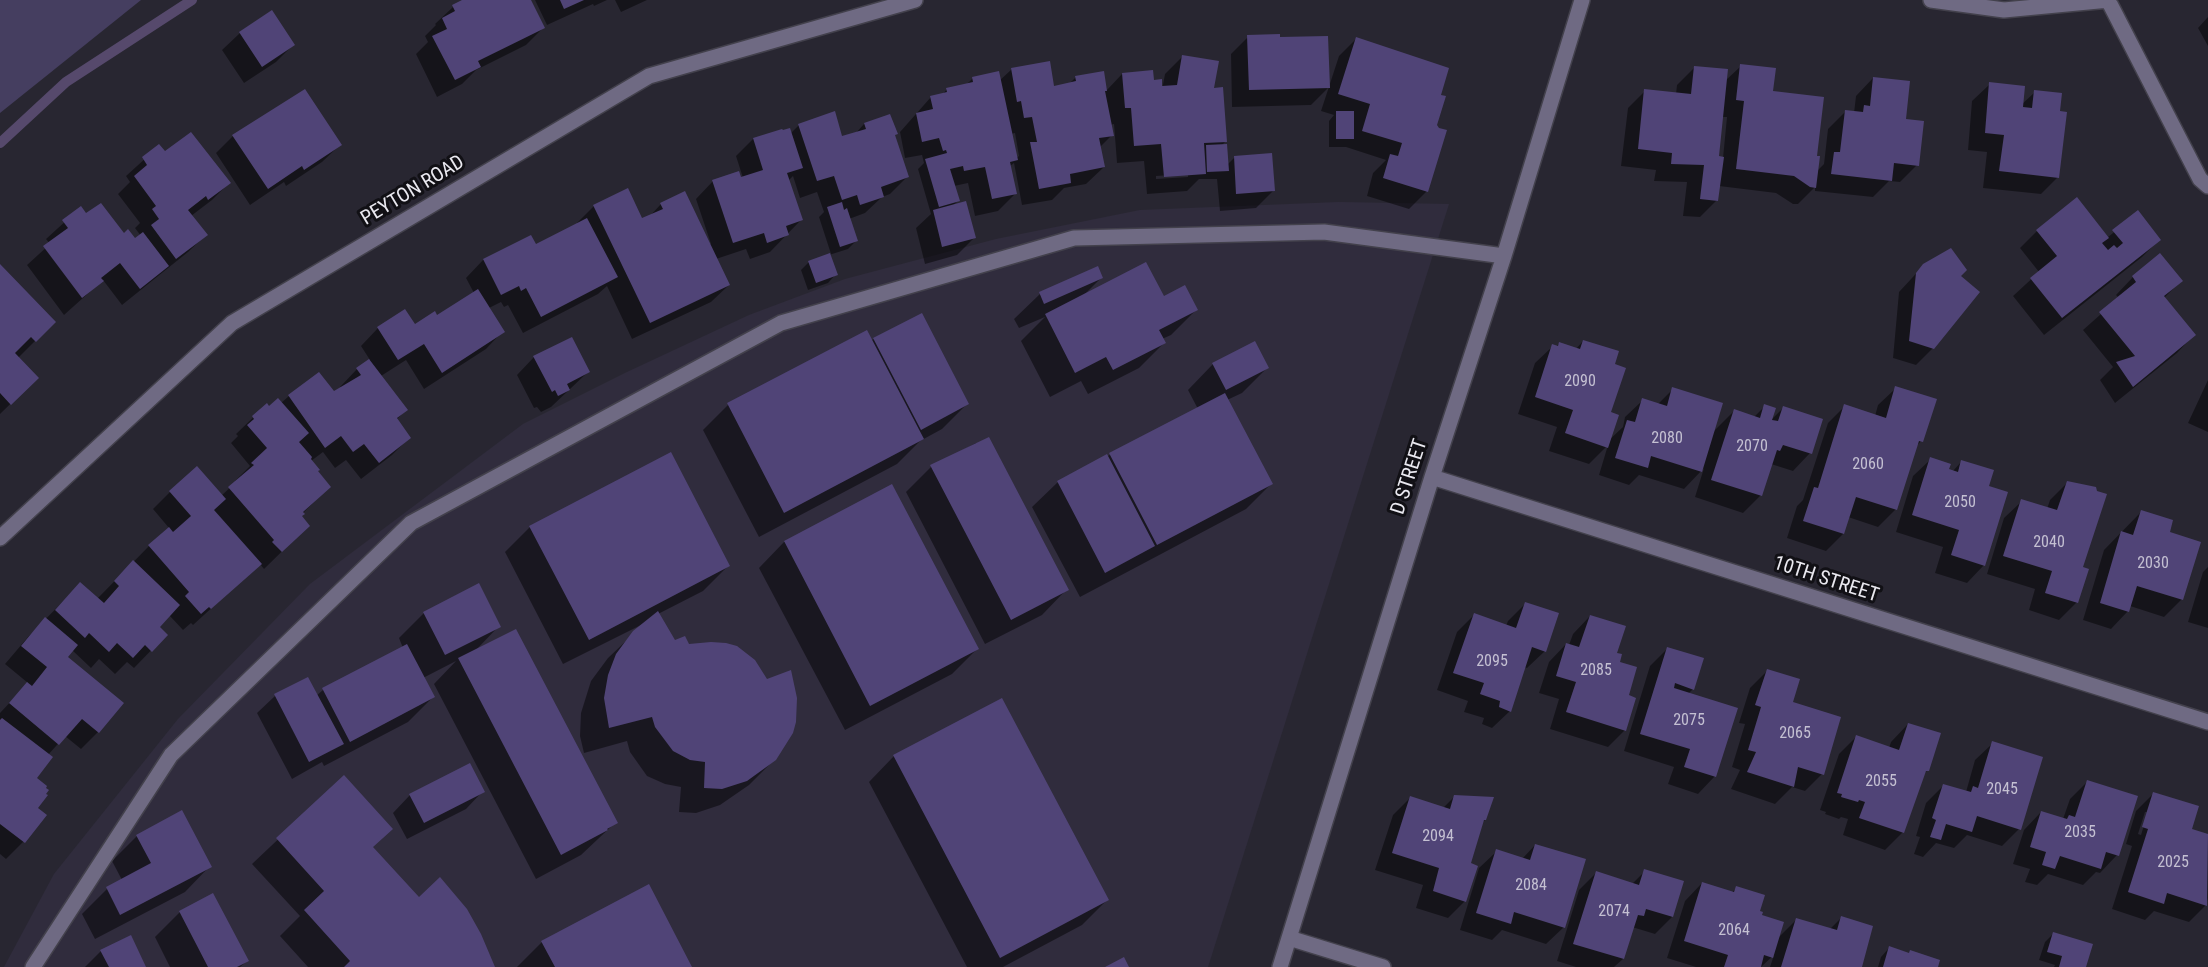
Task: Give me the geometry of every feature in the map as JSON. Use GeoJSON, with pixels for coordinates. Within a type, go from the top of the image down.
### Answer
{"type":"FeatureCollection","features":[{"type":"Feature","properties":{"kind":"street","name":"PEYTON ROAD"},"geometry":{"type":"LineString","coordinates":[[0,538],[232,323],[649,76],[915,0]]}},
{"type":"Feature","properties":{"kind":"street","name":"D STREET"},"geometry":{"type":"LineString","coordinates":[[1280,967],[1432,477],[1504,256],[1582,0]]}},
{"type":"Feature","properties":{"kind":"street"},"geometry":{"type":"LineString","coordinates":[[1931,0],[2004,10],[2108,0],[2200,179],[2208,186]]}},
{"type":"Feature","properties":{"kind":"street"},"geometry":{"type":"LineString","coordinates":[[33,967],[171,755],[411,523],[781,323],[1074,238],[1324,232],[1504,256]]}},
{"type":"Feature","properties":{"kind":"street","name":"10TH STREET"},"geometry":{"type":"LineString","coordinates":[[1432,477],[2208,723]]}},
{"type":"Feature","properties":{"kind":"street"},"geometry":{"type":"LineString","coordinates":[[1289,938],[1383,967]]}},
{"type":"Feature","properties":{"kind":"shaded area"},"geometry":{"type":"Polygon","coordinates":[[[0,0],[141,0],[0,113],[0,0]]]}},
{"type":"Feature","properties":{"kind":"shaded area"},"geometry":{"type":"Polygon","coordinates":[[[1339,202],[1449,204],[1208,967],[4,967],[54,874],[178,719],[310,584],[523,424],[749,315],[845,279],[996,239],[1140,210],[1339,202]]]}},
{"type":"Feature","properties":{"kind":"building"},"geometry":{"type":"Polygon","coordinates":[[[462,0],[531,0],[545,28],[478,61],[481,67],[455,80],[432,36],[447,29],[442,18],[455,11],[452,5],[462,0]]]}},
{"type":"Feature","properties":{"kind":"building"},"geometry":{"type":"Polygon","coordinates":[[[560,0],[584,0],[564,9],[560,0]]]}},
{"type":"Feature","properties":{"kind":"building"},"geometry":{"type":"Polygon","coordinates":[[[272,10],[295,45],[262,67],[239,32],[272,10]]]}},
{"type":"Feature","properties":{"kind":"building"},"geometry":{"type":"Polygon","coordinates":[[[1280,34],[1280,37],[1328,36],[1330,88],[1249,90],[1247,35],[1280,34]]]}},
{"type":"Feature","properties":{"kind":"building"},"geometry":{"type":"Polygon","coordinates":[[[1356,37],[1449,68],[1441,95],[1446,96],[1437,125],[1447,130],[1428,192],[1383,178],[1390,154],[1398,156],[1402,143],[1362,131],[1370,104],[1338,94],[1356,37]]]}},
{"type":"Feature","properties":{"kind":"building"},"geometry":{"type":"Polygon","coordinates":[[[1182,55],[1219,61],[1214,88],[1223,87],[1227,142],[1204,143],[1206,174],[1164,177],[1161,144],[1134,146],[1131,108],[1125,108],[1122,73],[1153,70],[1154,80],[1162,79],[1162,86],[1177,85],[1182,55]]]}},
{"type":"Feature","properties":{"kind":"building"},"geometry":{"type":"Polygon","coordinates":[[[1050,61],[1054,86],[1076,81],[1075,76],[1104,71],[1107,91],[1105,91],[1114,136],[1099,138],[1105,167],[1070,174],[1071,183],[1039,189],[1030,142],[1037,142],[1032,117],[1024,118],[1021,101],[1017,102],[1011,68],[1050,61]]]}},
{"type":"Feature","properties":{"kind":"building"},"geometry":{"type":"Polygon","coordinates":[[[1740,64],[1776,68],[1773,91],[1824,97],[1817,156],[1820,156],[1816,188],[1810,187],[1794,176],[1736,169],[1744,101],[1736,100],[1740,64]]]}},
{"type":"Feature","properties":{"kind":"building"},"geometry":{"type":"Polygon","coordinates":[[[1694,66],[1728,69],[1719,156],[1724,157],[1718,201],[1700,199],[1704,165],[1671,164],[1672,153],[1638,149],[1644,89],[1691,94],[1694,66]]]}},
{"type":"Feature","properties":{"kind":"building"},"geometry":{"type":"Polygon","coordinates":[[[999,71],[1018,160],[1010,162],[1017,194],[992,199],[985,167],[964,171],[963,166],[950,169],[960,201],[939,207],[925,159],[947,153],[946,150],[943,151],[939,138],[922,142],[916,113],[933,109],[930,96],[947,92],[946,88],[973,82],[972,77],[999,71]]]}},
{"type":"Feature","properties":{"kind":"building"},"geometry":{"type":"Polygon","coordinates":[[[1873,77],[1910,81],[1906,119],[1924,121],[1919,166],[1894,163],[1892,181],[1831,174],[1834,152],[1840,152],[1845,110],[1863,112],[1864,105],[1870,106],[1873,77]]]}},
{"type":"Feature","properties":{"kind":"building"},"geometry":{"type":"Polygon","coordinates":[[[1989,82],[2025,86],[2023,107],[2032,108],[2034,90],[2062,93],[2060,111],[2067,112],[2059,178],[1999,171],[2004,135],[1985,133],[1989,82]]]}},
{"type":"Feature","properties":{"kind":"building"},"geometry":{"type":"Polygon","coordinates":[[[305,89],[342,145],[304,170],[302,166],[268,189],[232,135],[305,89]]]}},
{"type":"Feature","properties":{"kind":"building"},"geometry":{"type":"Polygon","coordinates":[[[835,111],[842,136],[866,129],[864,123],[890,114],[898,134],[895,135],[909,177],[881,187],[884,197],[860,205],[857,195],[842,200],[834,176],[817,181],[798,124],[835,111]]]}},
{"type":"Feature","properties":{"kind":"building"},"geometry":{"type":"Polygon","coordinates":[[[1336,111],[1354,111],[1354,139],[1336,139],[1336,111]]]}},
{"type":"Feature","properties":{"kind":"building"},"geometry":{"type":"Polygon","coordinates":[[[790,128],[803,168],[787,173],[803,220],[786,226],[789,235],[767,243],[764,233],[733,243],[712,180],[739,171],[741,177],[763,170],[753,138],[790,128]]]}},
{"type":"Feature","properties":{"kind":"building"},"geometry":{"type":"Polygon","coordinates":[[[191,132],[231,183],[208,200],[206,196],[188,210],[208,235],[176,259],[151,225],[159,219],[152,209],[156,206],[134,176],[147,165],[142,157],[159,144],[165,151],[191,132]]]}},
{"type":"Feature","properties":{"kind":"building"},"geometry":{"type":"Polygon","coordinates":[[[1227,144],[1229,171],[1207,172],[1206,145],[1227,144]]]}},
{"type":"Feature","properties":{"kind":"building"},"geometry":{"type":"Polygon","coordinates":[[[1272,153],[1275,191],[1236,194],[1234,156],[1272,153]]]}},
{"type":"Feature","properties":{"kind":"building"},"geometry":{"type":"Polygon","coordinates":[[[628,188],[642,218],[663,209],[660,203],[685,191],[730,285],[650,323],[593,205],[628,188]]]}},
{"type":"Feature","properties":{"kind":"building"},"geometry":{"type":"Polygon","coordinates":[[[2077,197],[2109,238],[2102,243],[2108,250],[2114,245],[2117,248],[2123,243],[2112,230],[2138,210],[2161,240],[2062,318],[2030,278],[2057,256],[2036,230],[2077,197]]]}},
{"type":"Feature","properties":{"kind":"building"},"geometry":{"type":"Polygon","coordinates":[[[966,201],[976,238],[942,247],[933,210],[966,201]]]}},
{"type":"Feature","properties":{"kind":"building"},"geometry":{"type":"Polygon","coordinates":[[[842,202],[844,210],[847,208],[858,241],[840,247],[827,207],[842,202]]]}},
{"type":"Feature","properties":{"kind":"building"},"geometry":{"type":"Polygon","coordinates":[[[101,203],[124,233],[128,229],[135,238],[143,232],[169,266],[140,289],[120,263],[101,278],[104,281],[82,298],[43,246],[68,228],[62,220],[81,206],[86,213],[101,203]]]}},
{"type":"Feature","properties":{"kind":"building"},"geometry":{"type":"Polygon","coordinates":[[[587,218],[618,277],[541,317],[526,288],[521,291],[519,286],[501,295],[483,259],[531,235],[536,244],[587,218]]]}},
{"type":"Feature","properties":{"kind":"building"},"geometry":{"type":"Polygon","coordinates":[[[1951,248],[1967,270],[1961,276],[1980,292],[1934,349],[1909,341],[1916,273],[1923,264],[1951,248]]]}},
{"type":"Feature","properties":{"kind":"building"},"geometry":{"type":"Polygon","coordinates":[[[830,253],[838,275],[816,283],[808,261],[830,253]]]}},
{"type":"Feature","properties":{"kind":"building"},"geometry":{"type":"Polygon","coordinates":[[[2160,253],[2183,281],[2164,296],[2196,335],[2133,387],[2116,362],[2135,356],[2099,312],[2136,282],[2132,276],[2160,253]]]}},
{"type":"Feature","properties":{"kind":"building"},"geometry":{"type":"Polygon","coordinates":[[[1146,262],[1164,296],[1185,285],[1198,310],[1159,330],[1166,343],[1113,370],[1106,357],[1075,373],[1045,314],[1146,262]]]}},
{"type":"Feature","properties":{"kind":"building"},"geometry":{"type":"Polygon","coordinates":[[[0,264],[56,322],[36,342],[31,337],[15,353],[39,378],[11,405],[0,393],[0,264]]]}},
{"type":"Feature","properties":{"kind":"building"},"geometry":{"type":"Polygon","coordinates":[[[1098,266],[1103,278],[1044,304],[1039,292],[1098,266]]]}},
{"type":"Feature","properties":{"kind":"building"},"geometry":{"type":"Polygon","coordinates":[[[478,289],[505,332],[442,373],[424,344],[398,360],[377,327],[405,309],[415,324],[435,311],[437,315],[478,289]]]}},
{"type":"Feature","properties":{"kind":"building"},"geometry":{"type":"Polygon","coordinates":[[[922,313],[969,404],[921,430],[873,338],[922,313]]]}},
{"type":"Feature","properties":{"kind":"building"},"geometry":{"type":"Polygon","coordinates":[[[867,330],[924,439],[784,513],[727,403],[867,330]]]}},
{"type":"Feature","properties":{"kind":"building"},"geometry":{"type":"Polygon","coordinates":[[[572,337],[590,372],[567,384],[570,390],[558,396],[555,390],[552,392],[533,356],[572,337]]]}},
{"type":"Feature","properties":{"kind":"building"},"geometry":{"type":"Polygon","coordinates":[[[1583,340],[1619,351],[1615,364],[1626,368],[1611,412],[1619,415],[1608,448],[1565,433],[1573,410],[1535,397],[1552,344],[1558,346],[1559,342],[1580,349],[1583,340]]]}},
{"type":"Feature","properties":{"kind":"building"},"geometry":{"type":"Polygon","coordinates":[[[1255,341],[1269,368],[1226,390],[1212,363],[1255,341]]]}},
{"type":"Feature","properties":{"kind":"building"},"geometry":{"type":"Polygon","coordinates":[[[369,359],[408,410],[397,418],[411,438],[379,463],[364,444],[353,452],[341,436],[325,448],[288,395],[319,372],[334,391],[361,375],[356,368],[369,359]]]}},
{"type":"Feature","properties":{"kind":"building"},"geometry":{"type":"Polygon","coordinates":[[[1895,386],[1937,399],[1923,442],[1919,441],[1897,510],[1856,497],[1844,534],[1803,521],[1814,487],[1818,488],[1844,404],[1886,418],[1895,386]]]}},
{"type":"Feature","properties":{"kind":"building"},"geometry":{"type":"Polygon","coordinates":[[[1672,387],[1723,403],[1702,472],[1651,456],[1648,468],[1615,458],[1627,420],[1635,422],[1642,398],[1667,406],[1672,387]]]}},
{"type":"Feature","properties":{"kind":"building"},"geometry":{"type":"Polygon","coordinates":[[[1225,393],[1273,484],[1157,545],[1109,453],[1225,393]]]}},
{"type":"Feature","properties":{"kind":"building"},"geometry":{"type":"Polygon","coordinates":[[[278,398],[309,433],[299,442],[312,457],[311,459],[320,470],[318,471],[331,487],[303,512],[305,514],[302,516],[310,526],[282,552],[228,487],[254,465],[251,463],[267,448],[247,425],[254,419],[252,416],[267,403],[269,406],[278,398]]]}},
{"type":"Feature","properties":{"kind":"building"},"geometry":{"type":"Polygon","coordinates":[[[1764,404],[1776,408],[1772,420],[1778,421],[1783,406],[1823,419],[1812,454],[1783,445],[1780,451],[1777,450],[1762,496],[1711,480],[1734,409],[1760,418],[1764,404]]]}},
{"type":"Feature","properties":{"kind":"building"},"geometry":{"type":"Polygon","coordinates":[[[989,437],[1069,590],[1011,620],[930,465],[989,437]]]}},
{"type":"Feature","properties":{"kind":"building"},"geometry":{"type":"Polygon","coordinates":[[[671,452],[730,566],[589,640],[529,526],[671,452]]]}},
{"type":"Feature","properties":{"kind":"building"},"geometry":{"type":"Polygon","coordinates":[[[1107,454],[1155,546],[1105,573],[1057,481],[1107,454]]]}},
{"type":"Feature","properties":{"kind":"building"},"geometry":{"type":"Polygon","coordinates":[[[1930,457],[1951,464],[1949,469],[1958,472],[1961,460],[1994,470],[1989,486],[2008,492],[1985,566],[1951,555],[1959,530],[1912,515],[1930,457]]]}},
{"type":"Feature","properties":{"kind":"building"},"geometry":{"type":"Polygon","coordinates":[[[197,466],[226,499],[214,510],[262,564],[211,609],[209,607],[201,614],[185,596],[189,592],[148,545],[169,527],[173,532],[191,516],[169,491],[197,466]]]}},
{"type":"Feature","properties":{"kind":"building"},"geometry":{"type":"Polygon","coordinates":[[[2067,481],[2096,487],[2097,491],[2107,494],[2083,567],[2089,569],[2078,603],[2045,593],[2052,571],[2003,556],[2021,499],[2057,510],[2067,481]]]}},
{"type":"Feature","properties":{"kind":"building"},"geometry":{"type":"Polygon","coordinates":[[[892,484],[979,649],[870,706],[784,541],[892,484]]]}},
{"type":"Feature","properties":{"kind":"building"},"geometry":{"type":"Polygon","coordinates":[[[2141,510],[2173,520],[2170,532],[2201,542],[2183,600],[2137,586],[2129,612],[2100,603],[2121,531],[2133,535],[2141,510]]]}},
{"type":"Feature","properties":{"kind":"building"},"geometry":{"type":"Polygon","coordinates":[[[133,560],[180,605],[160,627],[168,635],[152,652],[145,645],[133,658],[117,643],[109,652],[89,633],[85,638],[55,610],[80,582],[104,603],[119,586],[114,581],[133,560]]]}},
{"type":"Feature","properties":{"kind":"building"},"geometry":{"type":"Polygon","coordinates":[[[479,583],[501,627],[445,655],[423,612],[479,583]]]}},
{"type":"Feature","properties":{"kind":"building"},"geometry":{"type":"Polygon","coordinates":[[[1525,602],[1559,613],[1546,652],[1532,647],[1511,712],[1499,707],[1500,701],[1480,694],[1484,683],[1453,673],[1474,613],[1516,628],[1525,602]]]}},
{"type":"Feature","properties":{"kind":"building"},"geometry":{"type":"Polygon","coordinates":[[[658,611],[675,640],[685,636],[689,644],[711,642],[737,646],[755,660],[767,679],[791,670],[797,698],[793,733],[776,760],[747,781],[722,789],[704,788],[705,762],[690,760],[673,751],[655,727],[652,717],[609,728],[604,698],[608,675],[616,654],[633,631],[658,611]]]}},
{"type":"Feature","properties":{"kind":"building"},"geometry":{"type":"Polygon","coordinates":[[[1590,615],[1626,626],[1617,653],[1622,654],[1620,662],[1637,667],[1629,695],[1636,698],[1626,731],[1566,712],[1576,682],[1556,676],[1566,643],[1579,647],[1590,615]]]}},
{"type":"Feature","properties":{"kind":"building"},"geometry":{"type":"Polygon","coordinates":[[[45,617],[78,645],[68,657],[124,703],[99,733],[82,719],[59,745],[9,703],[27,682],[32,686],[47,667],[21,646],[45,617]]]}},
{"type":"Feature","properties":{"kind":"building"},"geometry":{"type":"Polygon","coordinates":[[[516,629],[618,823],[561,855],[458,658],[516,629]]]}},
{"type":"Feature","properties":{"kind":"building"},"geometry":{"type":"Polygon","coordinates":[[[407,644],[435,697],[350,742],[322,688],[407,644]]]}},
{"type":"Feature","properties":{"kind":"building"},"geometry":{"type":"Polygon","coordinates":[[[1667,647],[1704,658],[1694,690],[1675,683],[1674,688],[1738,708],[1716,777],[1684,767],[1690,749],[1640,734],[1667,647]]]}},
{"type":"Feature","properties":{"kind":"building"},"geometry":{"type":"Polygon","coordinates":[[[1767,669],[1800,679],[1793,702],[1841,717],[1824,775],[1798,767],[1794,787],[1747,772],[1756,752],[1748,750],[1761,707],[1755,705],[1767,669]]]}},
{"type":"Feature","properties":{"kind":"building"},"geometry":{"type":"Polygon","coordinates":[[[308,677],[344,744],[309,762],[274,694],[308,677]]]}},
{"type":"Feature","properties":{"kind":"building"},"geometry":{"type":"Polygon","coordinates":[[[1002,698],[1109,900],[1000,958],[893,755],[1002,698]]]}},
{"type":"Feature","properties":{"kind":"building"},"geometry":{"type":"Polygon","coordinates":[[[2,718],[53,757],[37,778],[49,790],[38,808],[47,815],[25,843],[0,824],[0,720],[2,718]]]}},
{"type":"Feature","properties":{"kind":"building"},"geometry":{"type":"Polygon","coordinates":[[[1908,723],[1941,733],[1929,771],[1926,771],[1904,833],[1859,818],[1865,802],[1841,797],[1842,794],[1837,793],[1856,735],[1899,750],[1908,723]]]}},
{"type":"Feature","properties":{"kind":"building"},"geometry":{"type":"Polygon","coordinates":[[[1992,741],[2043,757],[2021,830],[1977,816],[1972,832],[1946,824],[1941,840],[1930,837],[1936,820],[1932,818],[1943,784],[1971,792],[1973,786],[1978,788],[1992,741]]]}},
{"type":"Feature","properties":{"kind":"building"},"geometry":{"type":"Polygon","coordinates":[[[470,763],[485,792],[424,823],[409,794],[470,763]]]}},
{"type":"Feature","properties":{"kind":"building"},"geometry":{"type":"Polygon","coordinates":[[[344,775],[393,829],[373,847],[419,897],[440,877],[467,909],[495,967],[344,967],[350,961],[304,910],[324,891],[276,838],[344,775]]]}},
{"type":"Feature","properties":{"kind":"building"},"geometry":{"type":"Polygon","coordinates":[[[2087,780],[2138,796],[2119,856],[2106,852],[2101,869],[2060,856],[2055,869],[2042,865],[2046,852],[2030,847],[2041,811],[2067,819],[2069,815],[2075,817],[2087,780]]]}},
{"type":"Feature","properties":{"kind":"building"},"geometry":{"type":"Polygon","coordinates":[[[2153,792],[2199,806],[2192,829],[2208,834],[2207,906],[2167,893],[2164,904],[2128,892],[2148,829],[2142,827],[2153,792]]]}},
{"type":"Feature","properties":{"kind":"building"},"geometry":{"type":"Polygon","coordinates":[[[1454,795],[1494,797],[1486,820],[1484,820],[1471,863],[1478,866],[1466,902],[1433,891],[1439,868],[1392,853],[1410,796],[1450,809],[1454,795]]]}},
{"type":"Feature","properties":{"kind":"building"},"geometry":{"type":"Polygon","coordinates":[[[182,810],[212,867],[120,915],[106,887],[151,863],[136,835],[182,810]]]}},
{"type":"Feature","properties":{"kind":"building"},"geometry":{"type":"Polygon","coordinates":[[[1535,844],[1586,859],[1565,928],[1514,912],[1511,924],[1476,913],[1496,849],[1530,860],[1535,844]]]}},
{"type":"Feature","properties":{"kind":"building"},"geometry":{"type":"Polygon","coordinates":[[[1644,869],[1684,881],[1673,917],[1646,909],[1644,916],[1638,915],[1624,959],[1573,944],[1596,871],[1639,885],[1644,869]]]}},
{"type":"Feature","properties":{"kind":"building"},"geometry":{"type":"Polygon","coordinates":[[[1702,882],[1734,892],[1736,886],[1765,895],[1760,911],[1763,912],[1762,915],[1784,922],[1773,958],[1764,955],[1761,967],[1724,967],[1728,955],[1684,941],[1702,882]]]}},
{"type":"Feature","properties":{"kind":"building"},"geometry":{"type":"Polygon","coordinates":[[[649,884],[692,967],[555,967],[541,941],[649,884]]]}},
{"type":"Feature","properties":{"kind":"building"},"geometry":{"type":"Polygon","coordinates":[[[213,893],[249,961],[237,967],[208,967],[179,911],[213,893]]]}},
{"type":"Feature","properties":{"kind":"building"},"geometry":{"type":"Polygon","coordinates":[[[1841,916],[1873,926],[1862,967],[1781,967],[1796,918],[1837,930],[1841,916]]]}},
{"type":"Feature","properties":{"kind":"building"},"geometry":{"type":"Polygon","coordinates":[[[2053,932],[2093,944],[2086,967],[2059,967],[2062,956],[2047,952],[2053,932]]]}},
{"type":"Feature","properties":{"kind":"building"},"geometry":{"type":"Polygon","coordinates":[[[131,935],[146,967],[109,967],[100,950],[131,935]]]}},
{"type":"Feature","properties":{"kind":"building"},"geometry":{"type":"Polygon","coordinates":[[[1889,946],[1940,960],[1938,967],[1883,967],[1889,946]]]}},
{"type":"Feature","properties":{"kind":"building"},"geometry":{"type":"Polygon","coordinates":[[[1124,957],[1129,967],[1105,967],[1124,957]]]}},
{"type":"Feature","properties":{"kind":"waterway"},"geometry":{"type":"LineString","coordinates":[[0,143],[66,82],[192,0]]}}]}
